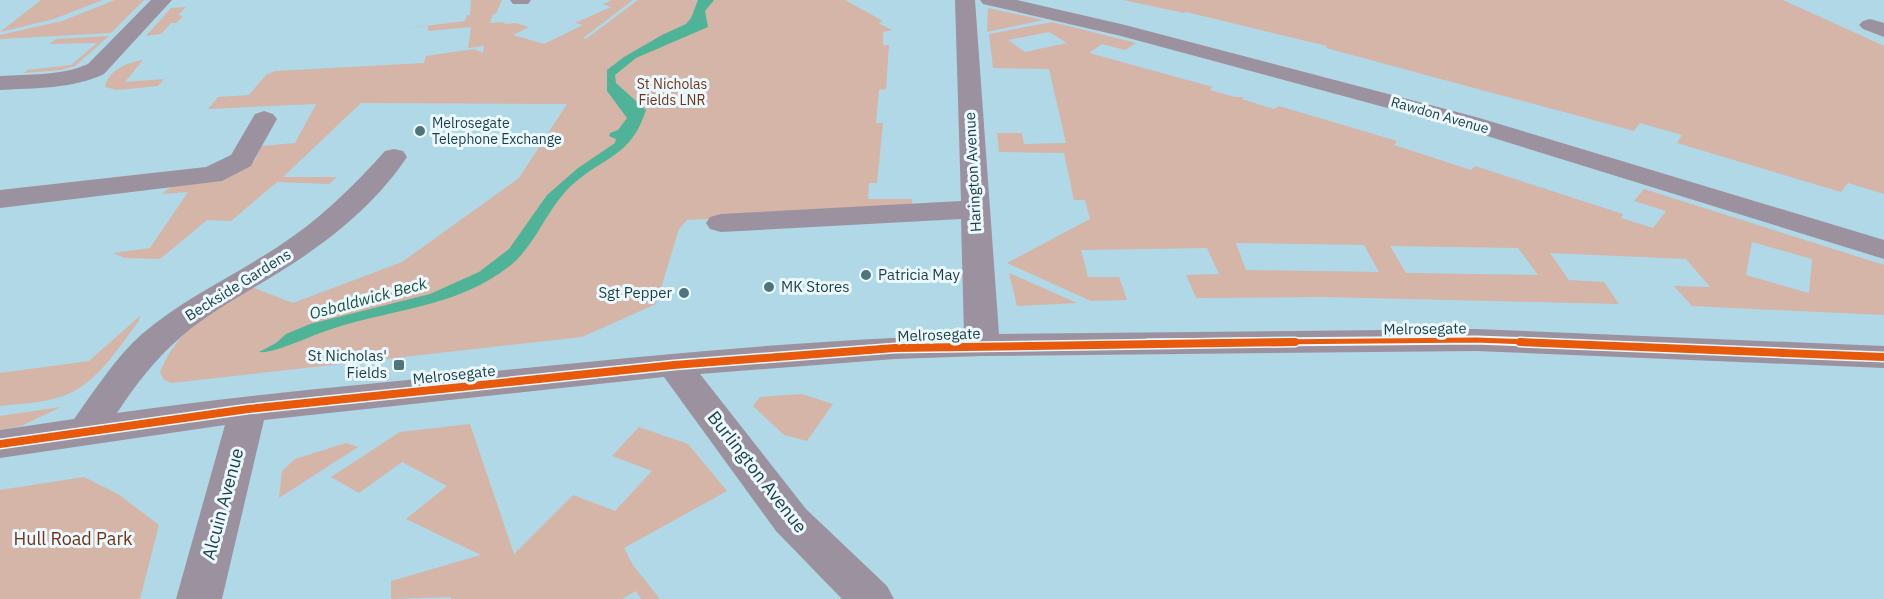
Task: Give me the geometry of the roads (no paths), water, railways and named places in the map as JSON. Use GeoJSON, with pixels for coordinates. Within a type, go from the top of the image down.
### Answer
{"type":"FeatureCollection","features":[{"type":"Feature","properties":{"kind":"street"},"geometry":{"type":"LineString","coordinates":[[0,83],[62,79],[81,76],[96,69],[162,0]]}},
{"type":"Feature","properties":{"kind":"street","name":"Harington Avenue"},"geometry":{"type":"LineString","coordinates":[[965,0],[982,345]]}},
{"type":"Feature","properties":{"kind":"street","name":"Rawdon Avenue"},"geometry":{"type":"LineString","coordinates":[[990,0],[1136,34],[1467,122],[1884,250]]}},
{"type":"Feature","properties":{"kind":"street"},"geometry":{"type":"LineString","coordinates":[[0,199],[212,175],[241,160],[264,119]]}},
{"type":"Feature","properties":{"kind":"street","name":"Beckside Gardens"},"geometry":{"type":"LineString","coordinates":[[87,430],[119,382],[153,343],[206,302],[304,243],[336,217],[385,167]]}},
{"type":"Feature","properties":{"kind":"street"},"geometry":{"type":"LineString","coordinates":[[721,223],[975,209]]}},
{"type":"Feature","properties":{"kind":"street","name":"Melrosegate"},"geometry":{"type":"LineString","coordinates":[[0,444],[248,409],[674,365],[832,352],[982,345],[1476,340],[1884,357]]}},
{"type":"Feature","properties":{"kind":"street","name":"Burlington Avenue"},"geometry":{"type":"LineString","coordinates":[[674,365],[791,520],[871,599]]}},
{"type":"Feature","properties":{"kind":"street","name":"Alcuin Avenue"},"geometry":{"type":"LineString","coordinates":[[199,599],[248,409]]}},
{"type":"Feature","properties":{"kind":"place","name":"Melrosegate Telephone Exchange"},"geometry":{"type":"Point","coordinates":[420,131]}},
{"type":"Feature","properties":{"kind":"place","name":"Patricia May"},"geometry":{"type":"Point","coordinates":[866,275]}},
{"type":"Feature","properties":{"kind":"place","name":"MK Stores"},"geometry":{"type":"Point","coordinates":[769,287]}},
{"type":"Feature","properties":{"kind":"place","name":"Sgt Pepper"},"geometry":{"type":"Point","coordinates":[684,293]}},
{"type":"Feature","properties":{"kind":"place","name":"St Nicholas' Fields"},"geometry":{"type":"Point","coordinates":[399,365]}},
{"type":"Feature","properties":{"kind":"park label","name":"St Nicholas Fields LNR"},"geometry":{"type":"Point","coordinates":[672,92]}},
{"type":"Feature","properties":{"kind":"park label","name":"Hull Road Park"},"geometry":{"type":"Point","coordinates":[73,539]}},
{"type":"Feature","properties":{"kind":"water label","name":"Osbaldwick Beck"},"geometry":{"type":"Point","coordinates":[368,298]}}]}
